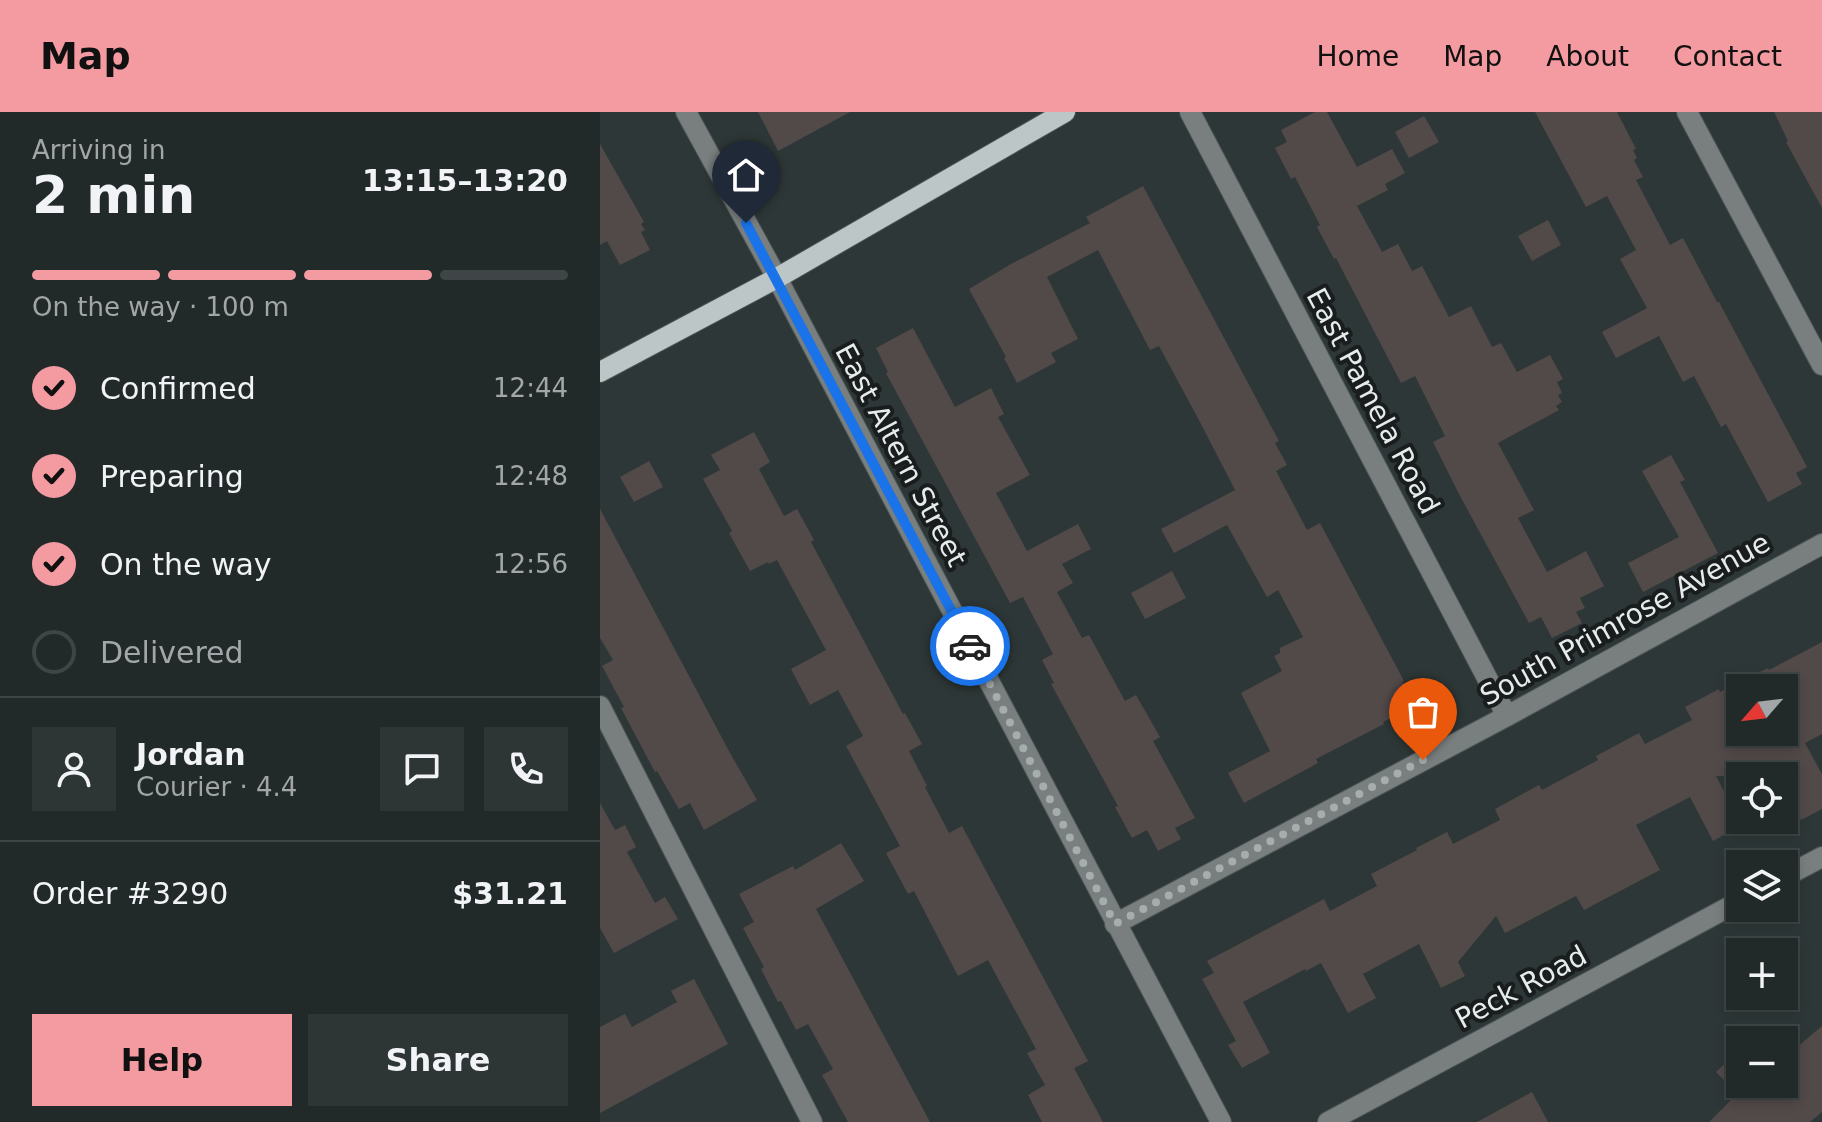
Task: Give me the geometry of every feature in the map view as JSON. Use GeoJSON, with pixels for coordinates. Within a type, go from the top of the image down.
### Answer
{"type":"FeatureCollection","features":[{"type":"Feature","properties":{"kind":"main road"},"geometry":{"type":"LineString","coordinates":[[600,372],[777,278],[1065,112]]}},
{"type":"Feature","properties":{"kind":"street","name":"East Altern Street"},"geometry":{"type":"LineString","coordinates":[[686,112],[777,278],[1221,1122]]}},
{"type":"Feature","properties":{"kind":"street","name":"East Pamela Road"},"geometry":{"type":"LineString","coordinates":[[1190,112],[1507,716]]}},
{"type":"Feature","properties":{"kind":"street"},"geometry":{"type":"LineString","coordinates":[[1687,112],[1822,365]]}},
{"type":"Feature","properties":{"kind":"street","name":"South Primrose Avenue"},"geometry":{"type":"LineString","coordinates":[[1115,924],[1822,544]]}},
{"type":"Feature","properties":{"kind":"street"},"geometry":{"type":"LineString","coordinates":[[600,706],[812,1122]]}},
{"type":"Feature","properties":{"kind":"street"},"geometry":{"type":"LineString","coordinates":[[1798,870],[1822,857]]}},
{"type":"Feature","properties":{"kind":"street","name":"Peck Road"},"geometry":{"type":"LineString","coordinates":[[1328,1122],[1726,909]]}},
{"type":"Feature","properties":{"kind":"building"},"geometry":{"type":"Polygon","coordinates":[[[758,112],[850,112],[778,151],[758,112]]]}},
{"type":"Feature","properties":{"kind":"building"},"geometry":{"type":"Polygon","coordinates":[[[1315,112],[1327,112],[1357,167],[1392,149],[1405,173],[1385,184],[1388,190],[1357,206],[1382,252],[1398,244],[1412,271],[1422,266],[1449,317],[1471,306],[1492,347],[1501,343],[1517,372],[1550,355],[1563,379],[1557,382],[1562,393],[1558,395],[1562,402],[1556,406],[1559,410],[1498,443],[1534,510],[1518,518],[1547,572],[1586,551],[1604,586],[1580,598],[1585,608],[1576,612],[1582,623],[1552,638],[1541,617],[1529,623],[1433,442],[1445,436],[1415,376],[1401,383],[1317,227],[1320,225],[1295,177],[1291,179],[1275,148],[1287,142],[1281,130],[1315,112]]]}},
{"type":"Feature","properties":{"kind":"building"},"geometry":{"type":"Polygon","coordinates":[[[1535,112],[1617,112],[1636,149],[1633,150],[1637,158],[1634,160],[1643,177],[1636,180],[1670,245],[1683,238],[1719,302],[1807,467],[1796,473],[1802,484],[1768,502],[1726,424],[1721,427],[1694,376],[1683,382],[1659,336],[1616,358],[1602,332],[1647,308],[1620,259],[1636,250],[1607,196],[1586,207],[1535,112]]]}},
{"type":"Feature","properties":{"kind":"building"},"geometry":{"type":"Polygon","coordinates":[[[1774,112],[1822,112],[1822,208],[1786,142],[1774,112]]]}},
{"type":"Feature","properties":{"kind":"building"},"geometry":{"type":"Polygon","coordinates":[[[1424,116],[1439,142],[1409,158],[1395,132],[1424,116]]]}},
{"type":"Feature","properties":{"kind":"building"},"geometry":{"type":"Polygon","coordinates":[[[600,144],[644,222],[641,224],[645,230],[641,232],[650,250],[620,265],[607,241],[600,245],[600,144]]]}},
{"type":"Feature","properties":{"kind":"building"},"geometry":{"type":"Polygon","coordinates":[[[1143,186],[1279,441],[1275,443],[1287,465],[1276,471],[1307,530],[1320,523],[1404,681],[1405,689],[1401,691],[1410,708],[1316,759],[1318,763],[1244,803],[1228,773],[1270,751],[1241,693],[1282,671],[1274,656],[1280,653],[1280,648],[1303,637],[1278,590],[1267,597],[1227,525],[1174,553],[1161,529],[1235,490],[1201,424],[1159,346],[1150,350],[1098,250],[1047,277],[1078,339],[1051,353],[1056,362],[1017,383],[969,289],[1090,223],[1086,217],[1143,186]]]}},
{"type":"Feature","properties":{"kind":"building"},"geometry":{"type":"Polygon","coordinates":[[[1548,220],[1561,245],[1532,261],[1518,236],[1548,220]]]}},
{"type":"Feature","properties":{"kind":"building"},"geometry":{"type":"Polygon","coordinates":[[[913,328],[955,407],[991,388],[1004,414],[998,417],[1030,475],[996,493],[1027,551],[1078,524],[1091,549],[1062,564],[1073,583],[1057,592],[1082,638],[1089,635],[1125,701],[1136,695],[1160,737],[1153,741],[1195,818],[1175,828],[1181,839],[1158,851],[1147,830],[1132,838],[1115,807],[1118,806],[1051,684],[1054,683],[1042,660],[1053,654],[1023,597],[1010,603],[886,373],[876,348],[913,328]]]}},
{"type":"Feature","properties":{"kind":"building"},"geometry":{"type":"Polygon","coordinates":[[[754,432],[770,462],[759,469],[784,516],[797,509],[814,540],[811,542],[922,744],[909,751],[949,833],[962,826],[1088,1061],[1074,1068],[1103,1122],[1042,1122],[1028,1095],[1045,1085],[1027,1053],[1036,1049],[988,960],[958,976],[914,891],[908,894],[886,853],[900,846],[846,746],[863,736],[838,690],[810,705],[791,669],[826,650],[777,560],[750,571],[703,479],[720,470],[711,455],[754,432]]]}},
{"type":"Feature","properties":{"kind":"building"},"geometry":{"type":"Polygon","coordinates":[[[1671,455],[1685,480],[1680,482],[1718,553],[1643,592],[1628,563],[1679,537],[1642,471],[1671,455]]]}},
{"type":"Feature","properties":{"kind":"building"},"geometry":{"type":"Polygon","coordinates":[[[649,461],[663,487],[634,502],[620,477],[649,461]]]}},
{"type":"Feature","properties":{"kind":"building"},"geometry":{"type":"Polygon","coordinates":[[[600,509],[757,800],[704,830],[690,803],[679,809],[655,772],[602,666],[613,660],[600,638],[600,509]]]}},
{"type":"Feature","properties":{"kind":"building"},"geometry":{"type":"Polygon","coordinates":[[[1172,571],[1186,598],[1145,619],[1131,593],[1172,571]]]}},
{"type":"Feature","properties":{"kind":"building"},"geometry":{"type":"Polygon","coordinates":[[[1822,642],[1822,734],[1805,743],[1822,774],[1822,809],[1801,820],[1798,814],[1798,762],[1726,762],[1726,776],[1716,776],[1726,795],[1726,834],[1713,841],[1690,797],[1636,825],[1660,870],[1584,910],[1576,896],[1505,933],[1496,916],[1458,962],[1465,976],[1441,988],[1419,944],[1363,974],[1376,998],[1348,1013],[1321,963],[1305,969],[1243,1002],[1270,1053],[1242,1068],[1228,1045],[1236,1041],[1202,979],[1214,973],[1207,961],[1324,899],[1330,911],[1377,886],[1371,874],[1416,848],[1447,832],[1453,844],[1500,820],[1495,809],[1539,785],[1542,790],[1598,760],[1596,756],[1639,733],[1645,744],[1692,720],[1685,707],[1719,689],[1720,692],[1726,689],[1726,746],[1798,746],[1798,674],[1756,674],[1822,642]]]}},
{"type":"Feature","properties":{"kind":"building"},"geometry":{"type":"Polygon","coordinates":[[[600,803],[615,830],[625,825],[636,847],[627,852],[655,903],[665,897],[678,919],[614,953],[600,928],[600,803]]]}},
{"type":"Feature","properties":{"kind":"building"},"geometry":{"type":"Polygon","coordinates":[[[841,843],[864,881],[816,909],[930,1122],[848,1122],[822,1075],[833,1069],[808,1024],[796,1030],[781,1001],[778,1002],[743,928],[754,922],[739,894],[793,866],[795,870],[841,843]]]}},
{"type":"Feature","properties":{"kind":"building"},"geometry":{"type":"Polygon","coordinates":[[[694,979],[728,1044],[600,1113],[600,1027],[625,1014],[632,1027],[677,1002],[671,991],[694,979]]]}},
{"type":"Feature","properties":{"kind":"building"},"geometry":{"type":"Polygon","coordinates":[[[1822,1026],[1822,1112],[1810,1122],[1709,1122],[1733,1098],[1798,1098],[1798,1046],[1822,1026]]]}},
{"type":"Feature","properties":{"kind":"building"},"geometry":{"type":"Polygon","coordinates":[[[1726,1063],[1726,1082],[1716,1072],[1726,1063]]]}},
{"type":"Feature","properties":{"kind":"building"},"geometry":{"type":"Polygon","coordinates":[[[1532,1092],[1548,1122],[1477,1122],[1532,1092]]]}},
{"type":"Feature","properties":{"kind":"way so far"},"geometry":{"type":"LineString","coordinates":[[970,646],[1115,924],[1423,760]]}},
{"type":"Feature","properties":{"kind":"route"},"geometry":{"type":"LineString","coordinates":[[746,223],[970,646]]}}]}
